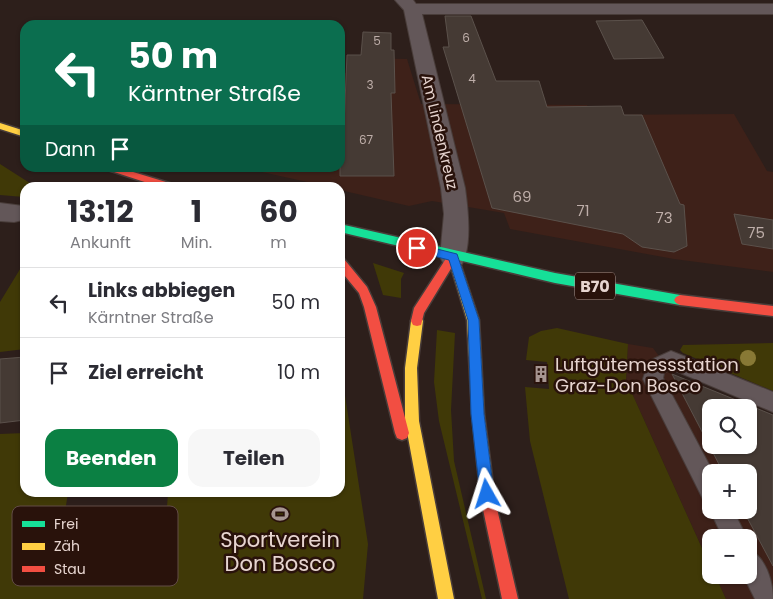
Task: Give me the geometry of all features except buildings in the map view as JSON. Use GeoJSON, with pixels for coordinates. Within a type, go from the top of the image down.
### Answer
{"type":"FeatureCollection","features":[{"type":"Feature","properties":{"kind":"main road"},"geometry":{"type":"LineString","coordinates":[[0,126],[20,132]]}},
{"type":"Feature","properties":{"kind":"main road"},"geometry":{"type":"LineString","coordinates":[[124,172],[155,182]]}},
{"type":"Feature","properties":{"kind":"main road","name":"B70"},"geometry":{"type":"LineString","coordinates":[[345,229],[453,257],[623,292],[773,311]]}},
{"type":"Feature","properties":{"kind":"main road"},"geometry":{"type":"LineString","coordinates":[[446,599],[422,478],[412,412],[411,368],[418,312],[453,257]]}},
{"type":"Feature","properties":{"kind":"main road"},"geometry":{"type":"LineString","coordinates":[[453,257],[474,320],[478,414],[487,494],[510,599]]}},
{"type":"Feature","properties":{"kind":"main road"},"geometry":{"type":"LineString","coordinates":[[345,268],[363,290],[370,307],[399,425],[422,478]]}},
{"type":"Feature","properties":{"kind":"street"},"geometry":{"type":"LineString","coordinates":[[408,4],[773,8]]}},
{"type":"Feature","properties":{"kind":"street","name":"Am Lindenkreuz"},"geometry":{"type":"LineString","coordinates":[[408,4],[453,188],[456,214],[453,257]]}},
{"type":"Feature","properties":{"kind":"lane"},"geometry":{"type":"LineString","coordinates":[[702,474],[653,380],[656,368],[671,360],[773,402]]}},
{"type":"Feature","properties":{"kind":"lane"},"geometry":{"type":"LineString","coordinates":[[757,578],[768,599]]}},
{"type":"Feature","properties":{"kind":"shaded area"},"geometry":{"type":"Polygon","coordinates":[[[356,58],[407,59],[421,104],[587,105],[590,115],[734,114],[767,171],[773,172],[773,272],[674,259],[510,229],[504,213],[432,201],[409,206],[345,191],[345,182],[307,182],[262,172],[345,172],[345,73],[355,73],[356,58]]]}},
{"type":"Feature","properties":{"kind":"shaded area"},"geometry":{"type":"Polygon","coordinates":[[[0,164],[28,182],[20,182],[20,197],[0,195],[0,164]]]}},
{"type":"Feature","properties":{"kind":"shaded area"},"geometry":{"type":"Polygon","coordinates":[[[373,263],[404,273],[401,279],[401,298],[383,295],[373,263]]]}},
{"type":"Feature","properties":{"kind":"shaded area"},"geometry":{"type":"Polygon","coordinates":[[[20,269],[20,350],[0,352],[0,302],[20,269]]]}},
{"type":"Feature","properties":{"kind":"shaded area"},"geometry":{"type":"Polygon","coordinates":[[[557,328],[628,344],[626,380],[702,548],[702,584],[719,584],[726,599],[569,599],[530,441],[525,387],[549,389],[547,362],[526,360],[529,337],[541,331],[557,328]]]}},
{"type":"Feature","properties":{"kind":"shaded area"},"geometry":{"type":"Polygon","coordinates":[[[437,330],[455,333],[451,410],[454,461],[486,599],[482,599],[439,421],[434,382],[437,330]]]}},
{"type":"Feature","properties":{"kind":"shaded area"},"geometry":{"type":"Polygon","coordinates":[[[773,343],[773,391],[683,353],[680,350],[683,345],[773,343]]]}},
{"type":"Feature","properties":{"kind":"shaded area"},"geometry":{"type":"Polygon","coordinates":[[[628,344],[653,348],[675,378],[702,400],[702,454],[757,454],[757,412],[773,419],[773,599],[726,599],[719,584],[757,584],[757,529],[702,529],[702,548],[626,380],[628,344]]]}},
{"type":"Feature","properties":{"kind":"shaded area","name":"Sportverein Don Bosco"},"geometry":{"type":"Polygon","coordinates":[[[345,395],[368,544],[363,599],[0,599],[0,434],[20,433],[20,497],[67,497],[66,506],[12,506],[12,586],[178,586],[178,506],[167,506],[168,497],[345,497],[345,395]]]}},
{"type":"Feature","properties":{"kind":"traffic: fast"},"geometry":{"type":"LineString","coordinates":[[345,229],[555,278],[680,300]]}},
{"type":"Feature","properties":{"kind":"traffic: slow"},"geometry":{"type":"LineString","coordinates":[[0,126],[20,132]]}},
{"type":"Feature","properties":{"kind":"traffic: slow"},"geometry":{"type":"LineString","coordinates":[[453,257],[473,320],[478,414],[488,500]]}},
{"type":"Feature","properties":{"kind":"traffic: slow"},"geometry":{"type":"LineString","coordinates":[[417,321],[411,368],[412,421],[446,599]]}},
{"type":"Feature","properties":{"kind":"traffic: jam"},"geometry":{"type":"LineString","coordinates":[[124,172],[156,182]]}},
{"type":"Feature","properties":{"kind":"traffic: jam"},"geometry":{"type":"LineString","coordinates":[[417,321],[418,312],[453,257]]}},
{"type":"Feature","properties":{"kind":"traffic: jam"},"geometry":{"type":"LineString","coordinates":[[345,268],[363,290],[370,307],[402,433]]}},
{"type":"Feature","properties":{"kind":"traffic: jam"},"geometry":{"type":"LineString","coordinates":[[680,300],[773,311]]}},
{"type":"Feature","properties":{"kind":"traffic: jam"},"geometry":{"type":"LineString","coordinates":[[488,500],[510,599]]}},
{"type":"Feature","properties":{"kind":"place","name":"Luftgütemessstation Graz-Don Bosco"},"geometry":{"type":"Point","coordinates":[541,374]}},
{"type":"Feature","properties":{"kind":"place","name":"Sportverein Don Bosco"},"geometry":{"type":"Point","coordinates":[280,514]}},
{"type":"Feature","properties":{"kind":"route"},"geometry":{"type":"LineString","coordinates":[[417,248],[453,257],[474,320],[475,379],[487,494]]}}]}
